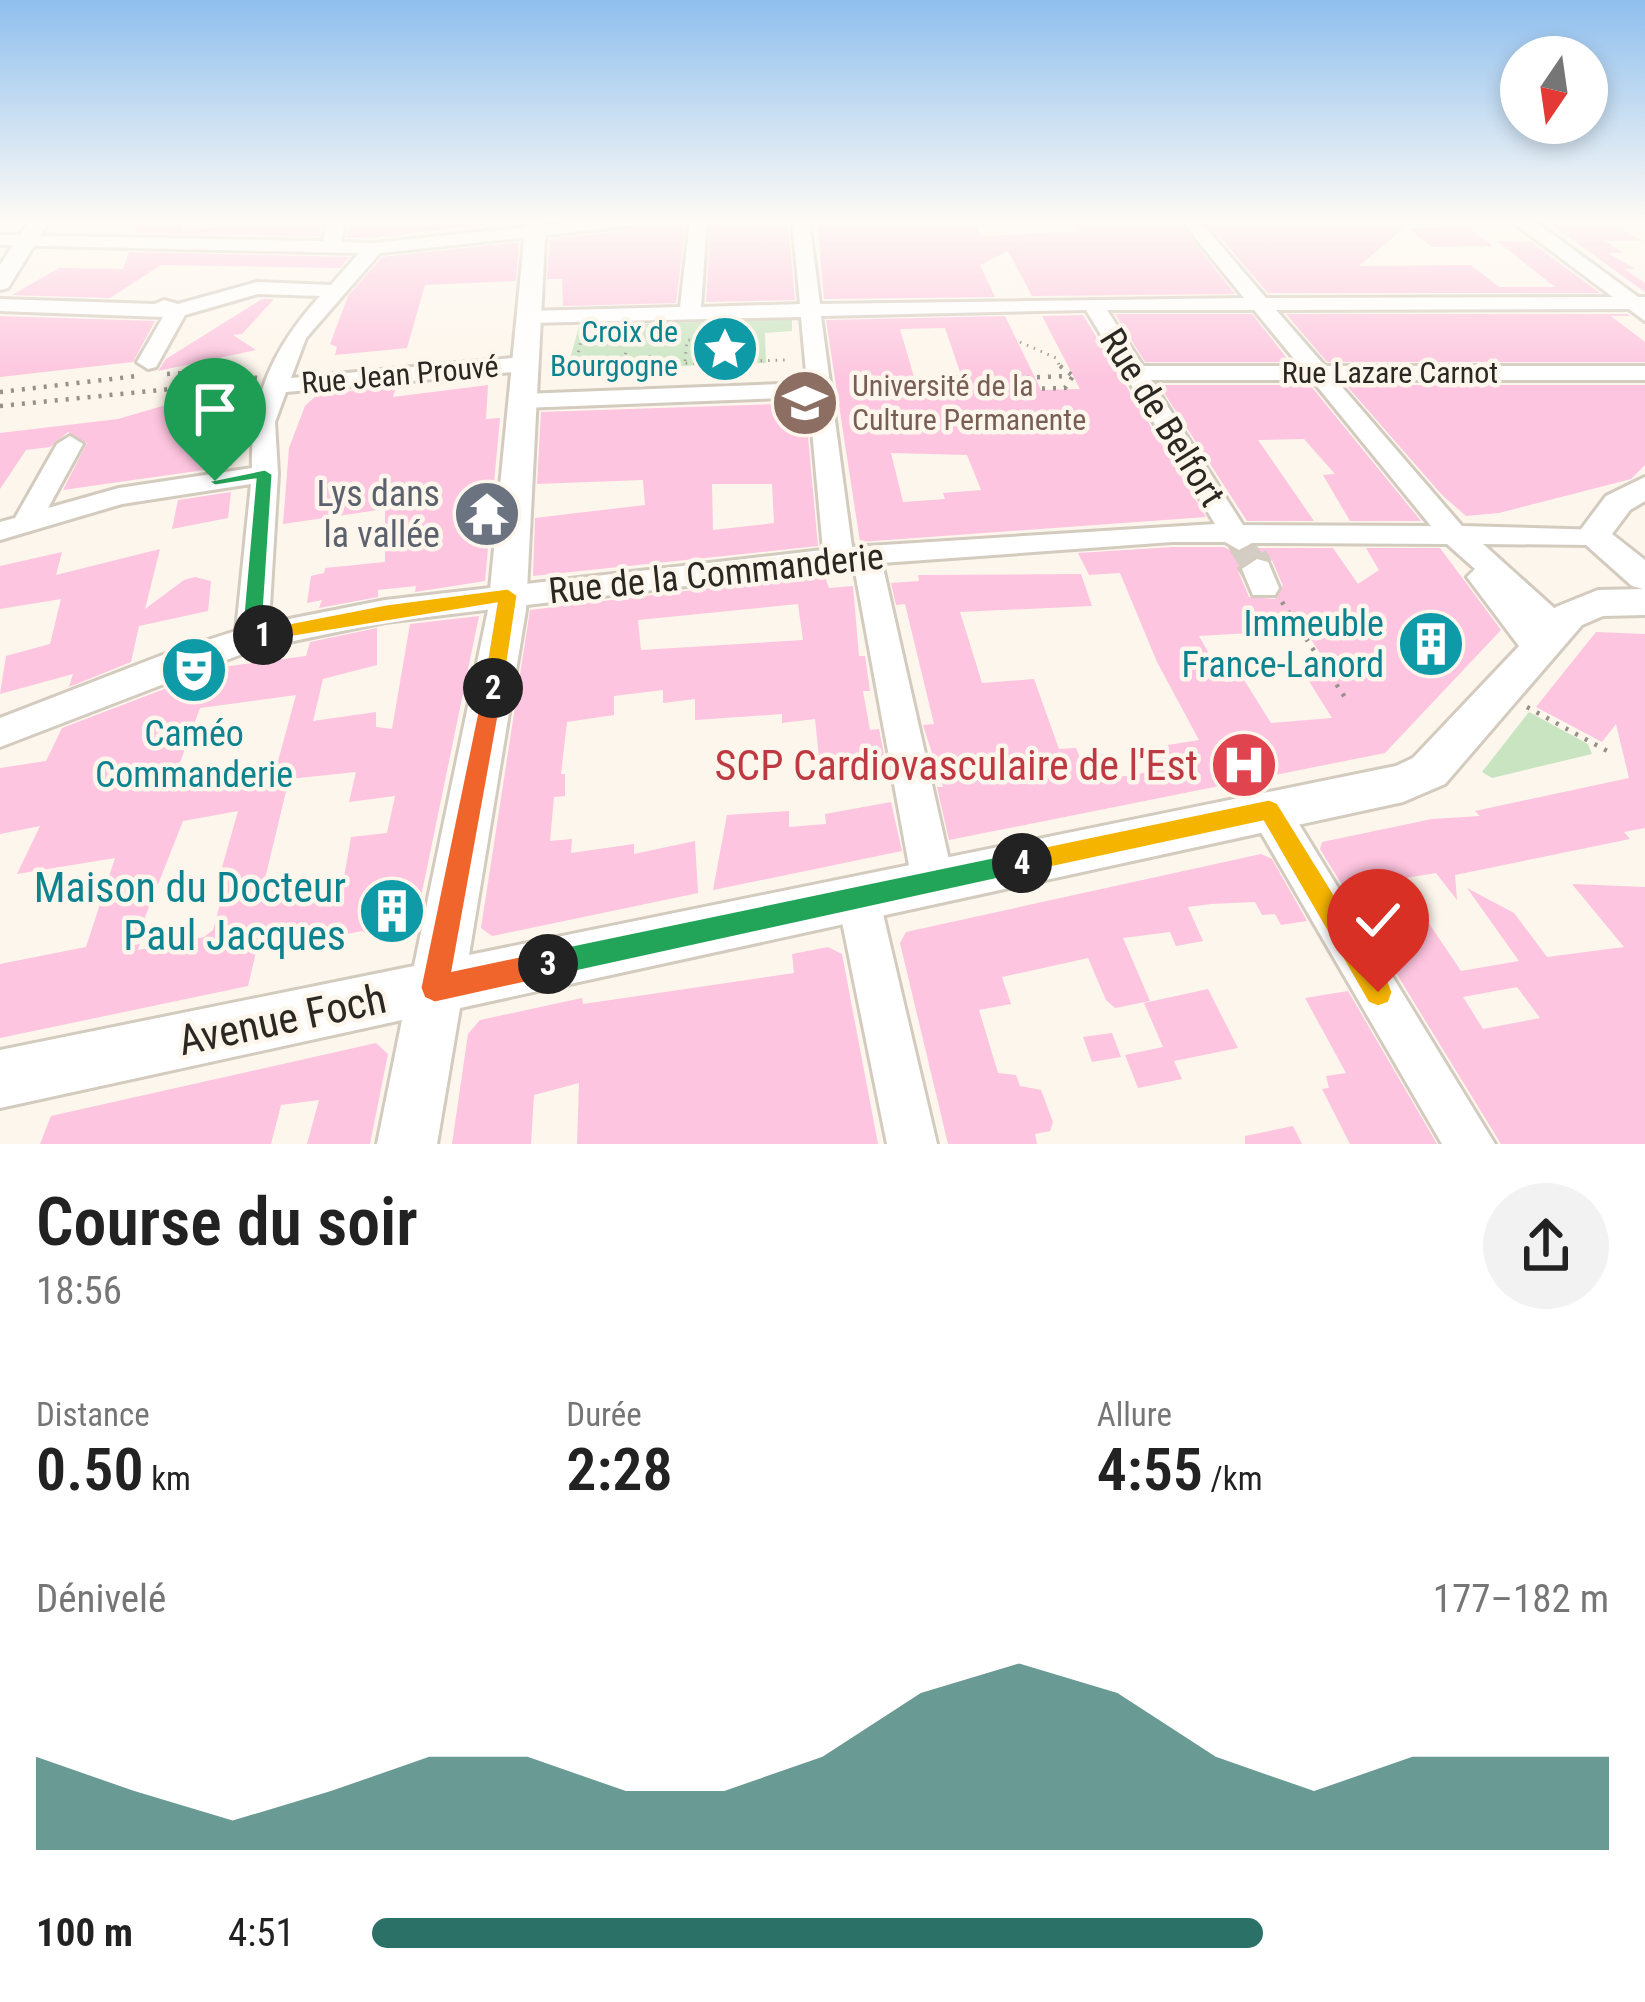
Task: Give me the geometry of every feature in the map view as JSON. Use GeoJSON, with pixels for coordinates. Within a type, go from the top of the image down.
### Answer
{"type":"FeatureCollection","features":[{"type":"Feature","properties":{"kind":"main road"},"geometry":{"type":"LineString","coordinates":[[407,1144],[508,595],[532,273]]}},
{"type":"Feature","properties":{"kind":"main road"},"geometry":{"type":"LineString","coordinates":[[1594,273],[1640,307]]}},
{"type":"Feature","properties":{"kind":"main road"},"geometry":{"type":"LineString","coordinates":[[1645,487],[1618,503],[1593,536],[1645,578]]}},
{"type":"Feature","properties":{"kind":"main road"},"geometry":{"type":"LineString","coordinates":[[1547,635],[1578,609],[1598,603],[1645,602]]}},
{"type":"Feature","properties":{"kind":"main road","name":"Avenue Foch"},"geometry":{"type":"LineString","coordinates":[[0,1079],[1402,783],[1429,771],[1547,635]]}},
{"type":"Feature","properties":{"kind":"street"},"geometry":{"type":"LineString","coordinates":[[252,638],[265,474],[263,422],[296,336],[350,273]]}},
{"type":"Feature","properties":{"kind":"street"},"geometry":{"type":"LineString","coordinates":[[690,313],[693,273]]}},
{"type":"Feature","properties":{"kind":"street"},"geometry":{"type":"LineString","coordinates":[[807,273],[820,390],[854,562],[933,882]]}},
{"type":"Feature","properties":{"kind":"street"},"geometry":{"type":"LineString","coordinates":[[1236,273],[1461,542],[1470,561],[1547,635]]}},
{"type":"Feature","properties":{"kind":"street"},"geometry":{"type":"LineString","coordinates":[[3,289],[177,311],[256,288],[334,291]]}},
{"type":"Feature","properties":{"kind":"street"},"geometry":{"type":"LineString","coordinates":[[525,357],[690,313],[1093,304],[1640,307]]}},
{"type":"Feature","properties":{"kind":"street","name":"Rue de Belfort"},"geometry":{"type":"LineString","coordinates":[[1093,304],[1236,536]]}},
{"type":"Feature","properties":{"kind":"street"},"geometry":{"type":"LineString","coordinates":[[150,370],[177,311]]}},
{"type":"Feature","properties":{"kind":"street"},"geometry":{"type":"LineString","coordinates":[[525,357],[820,390]]}},
{"type":"Feature","properties":{"kind":"street","name":"Rue Jean Prouvé"},"geometry":{"type":"LineString","coordinates":[[280,376],[525,357]]}},
{"type":"Feature","properties":{"kind":"street","name":"Rue Lazare Carnot"},"geometry":{"type":"LineString","coordinates":[[1135,373],[1645,373]]}},
{"type":"Feature","properties":{"kind":"street"},"geometry":{"type":"LineString","coordinates":[[12,527],[70,445]]}},
{"type":"Feature","properties":{"kind":"street"},"geometry":{"type":"LineString","coordinates":[[12,527],[119,496],[265,474]]}},
{"type":"Feature","properties":{"kind":"street","name":"Rue de la Commanderie"},"geometry":{"type":"LineString","coordinates":[[0,733],[185,658],[252,638],[386,611],[508,595],[854,562],[1236,536],[1461,542],[1593,536]]}},
{"type":"Feature","properties":{"kind":"street"},"geometry":{"type":"LineString","coordinates":[[1269,810],[1470,1144]]}},
{"type":"Feature","properties":{"kind":"street"},"geometry":{"type":"LineString","coordinates":[[858,897],[912,1144]]}},
{"type":"Feature","properties":{"kind":"path"},"geometry":{"type":"LineString","coordinates":[[731,362],[732,327]]}},
{"type":"Feature","properties":{"kind":"path"},"geometry":{"type":"LineString","coordinates":[[582,336],[574,354],[575,367],[786,360]]}},
{"type":"Feature","properties":{"kind":"path"},"geometry":{"type":"LineString","coordinates":[[685,363],[684,340],[732,339]]}},
{"type":"Feature","properties":{"kind":"path"},"geometry":{"type":"LineString","coordinates":[[1020,342],[1056,358],[1062,371],[1073,376]]}},
{"type":"Feature","properties":{"kind":"path"},"geometry":{"type":"LineString","coordinates":[[621,378],[626,350]]}},
{"type":"Feature","properties":{"kind":"path"},"geometry":{"type":"LineString","coordinates":[[649,364],[651,350]]}},
{"type":"Feature","properties":{"kind":"path"},"geometry":{"type":"LineString","coordinates":[[0,392],[150,370],[222,371],[262,379],[204,389],[0,406]]}},
{"type":"Feature","properties":{"kind":"path"},"geometry":{"type":"LineString","coordinates":[[1015,378],[1073,376]]}},
{"type":"Feature","properties":{"kind":"path"},"geometry":{"type":"LineString","coordinates":[[1020,389],[1065,388],[1073,376]]}},
{"type":"Feature","properties":{"kind":"path"},"geometry":{"type":"LineString","coordinates":[[1260,578],[1274,590],[1348,702]]}},
{"type":"Feature","properties":{"kind":"path"},"geometry":{"type":"LineString","coordinates":[[1527,707],[1609,752]]}},
{"type":"Feature","properties":{"kind":"green space"},"geometry":{"type":"Polygon","coordinates":[[[792,319],[792,331],[765,333],[766,363],[567,370],[579,326],[792,319]]]}},
{"type":"Feature","properties":{"kind":"green space"},"geometry":{"type":"Polygon","coordinates":[[[1529,712],[1588,744],[1592,754],[1492,778],[1482,772],[1529,712]]]}},
{"type":"Feature","properties":{"kind":"building"},"geometry":{"type":"Polygon","coordinates":[[[50,273],[148,273],[110,298],[12,295],[50,273]]]}},
{"type":"Feature","properties":{"kind":"building"},"geometry":{"type":"Polygon","coordinates":[[[368,273],[517,273],[516,281],[425,285],[407,348],[335,355],[337,347],[330,344],[348,296],[368,273]]]}},
{"type":"Feature","properties":{"kind":"building"},"geometry":{"type":"Polygon","coordinates":[[[547,273],[680,273],[676,303],[563,306],[562,279],[547,279],[547,273]]]}},
{"type":"Feature","properties":{"kind":"building"},"geometry":{"type":"Polygon","coordinates":[[[708,273],[793,273],[795,300],[706,302],[708,273]]]}},
{"type":"Feature","properties":{"kind":"building"},"geometry":{"type":"Polygon","coordinates":[[[822,273],[984,273],[995,297],[824,299],[822,273]]]}},
{"type":"Feature","properties":{"kind":"building"},"geometry":{"type":"Polygon","coordinates":[[[1020,273],[1219,273],[1235,294],[1032,296],[1020,273]]]}},
{"type":"Feature","properties":{"kind":"building"},"geometry":{"type":"Polygon","coordinates":[[[1251,273],[1482,273],[1499,287],[1555,287],[1538,273],[1573,273],[1600,293],[1268,293],[1251,273]]]}},
{"type":"Feature","properties":{"kind":"building"},"geometry":{"type":"Polygon","coordinates":[[[1619,273],[1631,273],[1645,283],[1645,292],[1619,273]]]}},
{"type":"Feature","properties":{"kind":"building"},"geometry":{"type":"Polygon","coordinates":[[[262,299],[274,299],[242,334],[233,335],[256,350],[158,371],[166,359],[262,299]]]}},
{"type":"Feature","properties":{"kind":"building"},"geometry":{"type":"Polygon","coordinates":[[[1115,314],[1252,314],[1290,362],[1145,362],[1115,314]]]}},
{"type":"Feature","properties":{"kind":"building"},"geometry":{"type":"Polygon","coordinates":[[[1286,314],[1628,314],[1611,316],[1645,342],[1645,362],[1327,362],[1286,314]]]}},
{"type":"Feature","properties":{"kind":"building"},"geometry":{"type":"Polygon","coordinates":[[[1083,315],[1206,517],[860,542],[826,320],[1005,316],[1041,390],[1080,389],[1042,316],[1083,315]],[[945,328],[900,329],[914,377],[961,375],[945,328]],[[891,453],[903,502],[981,490],[967,455],[891,453]]]}},
{"type":"Feature","properties":{"kind":"building"},"geometry":{"type":"Polygon","coordinates":[[[0,316],[155,321],[133,362],[0,377],[0,316]]]}},
{"type":"Feature","properties":{"kind":"building"},"geometry":{"type":"Polygon","coordinates":[[[488,385],[486,419],[500,418],[485,581],[415,592],[416,586],[378,590],[378,597],[319,608],[322,600],[307,603],[311,576],[324,573],[325,568],[385,562],[385,509],[283,524],[289,448],[305,406],[318,394],[396,387],[393,397],[488,385]]]}},
{"type":"Feature","properties":{"kind":"building"},"geometry":{"type":"Polygon","coordinates":[[[1159,385],[1310,385],[1421,521],[1350,521],[1323,475],[1335,474],[1304,439],[1258,440],[1314,521],[1247,521],[1159,385]]]}},
{"type":"Feature","properties":{"kind":"building"},"geometry":{"type":"Polygon","coordinates":[[[1346,385],[1645,385],[1645,465],[1631,479],[1499,513],[1466,516],[1346,385]]]}},
{"type":"Feature","properties":{"kind":"building"},"geometry":{"type":"Polygon","coordinates":[[[237,398],[225,429],[235,445],[232,466],[63,490],[87,443],[68,432],[50,447],[26,450],[0,489],[0,433],[118,419],[183,400],[237,398]]]}},
{"type":"Feature","properties":{"kind":"building"},"geometry":{"type":"Polygon","coordinates":[[[805,403],[818,546],[533,576],[535,518],[645,505],[643,480],[537,484],[541,412],[805,403]],[[712,484],[713,530],[774,523],[772,484],[712,484]]]}},
{"type":"Feature","properties":{"kind":"building"},"geometry":{"type":"Polygon","coordinates":[[[231,492],[228,518],[172,529],[178,500],[231,492]]]}},
{"type":"Feature","properties":{"kind":"building"},"geometry":{"type":"Polygon","coordinates":[[[1172,547],[1224,547],[1237,554],[1253,548],[1333,548],[1358,584],[1379,570],[1366,548],[1440,548],[1501,630],[1385,753],[949,840],[937,787],[943,787],[923,725],[934,724],[905,604],[896,605],[891,583],[919,581],[918,575],[1081,574],[1092,606],[960,612],[982,683],[1034,679],[1059,749],[1076,748],[1079,756],[1104,754],[1113,778],[1155,771],[1146,756],[1169,749],[1168,745],[1199,740],[1157,662],[1120,573],[1089,575],[1078,553],[1172,547]],[[1258,555],[1238,571],[1249,597],[1275,599],[1283,586],[1272,560],[1258,555]],[[1305,630],[1199,636],[1225,682],[1244,680],[1271,723],[1332,718],[1305,675],[1333,673],[1305,630]]]}},
{"type":"Feature","properties":{"kind":"building"},"geometry":{"type":"Polygon","coordinates":[[[160,549],[145,609],[195,577],[211,581],[208,611],[139,626],[131,662],[69,687],[73,674],[0,694],[6,656],[50,644],[61,599],[0,609],[0,566],[62,552],[56,575],[160,549]]]}},
{"type":"Feature","properties":{"kind":"building"},"geometry":{"type":"Polygon","coordinates":[[[824,574],[829,588],[853,586],[859,656],[865,656],[870,691],[863,691],[870,730],[879,729],[885,760],[820,767],[815,719],[782,723],[782,714],[695,720],[695,699],[663,703],[663,690],[614,696],[614,715],[567,722],[561,774],[565,774],[565,796],[554,797],[550,841],[572,839],[571,853],[634,844],[634,854],[695,841],[698,893],[492,936],[481,928],[530,610],[824,574]],[[798,604],[638,620],[641,650],[803,640],[798,604]]]}},
{"type":"Feature","properties":{"kind":"building"},"geometry":{"type":"Polygon","coordinates":[[[479,616],[416,921],[398,924],[396,937],[378,940],[362,931],[256,952],[248,986],[0,1038],[0,964],[86,947],[115,858],[17,874],[40,826],[0,834],[0,768],[46,761],[62,728],[222,667],[306,656],[310,642],[377,628],[377,665],[323,679],[313,721],[376,712],[376,727],[392,729],[410,624],[479,616]],[[296,695],[200,708],[174,779],[278,761],[296,695]],[[356,772],[289,779],[262,891],[344,877],[351,837],[387,833],[395,796],[349,802],[356,772]],[[238,811],[183,821],[134,945],[140,944],[138,950],[204,937],[213,930],[226,882],[217,885],[238,811]]]}},
{"type":"Feature","properties":{"kind":"building"},"geometry":{"type":"Polygon","coordinates":[[[1596,632],[1645,634],[1645,828],[1624,832],[1630,839],[1455,875],[1457,900],[1436,873],[1399,879],[1461,971],[1519,961],[1467,888],[1514,913],[1547,957],[1624,947],[1572,884],[1645,887],[1645,1144],[1501,1144],[1320,849],[1322,842],[1432,819],[1480,816],[1475,811],[1629,778],[1616,724],[1602,742],[1536,707],[1596,632]],[[1517,987],[1463,997],[1483,1029],[1540,1018],[1517,987]]]}},
{"type":"Feature","properties":{"kind":"building"},"geometry":{"type":"Polygon","coordinates":[[[891,802],[902,851],[713,890],[727,815],[789,811],[789,827],[826,824],[825,814],[891,802]]]}},
{"type":"Feature","properties":{"kind":"building"},"geometry":{"type":"Polygon","coordinates":[[[1261,854],[1272,859],[1307,921],[1281,925],[1275,914],[1262,915],[1255,902],[1211,904],[1188,907],[1203,941],[1176,946],[1170,932],[1123,938],[1150,1001],[1115,1008],[1106,1000],[1088,958],[1002,977],[1011,1004],[979,1010],[998,1073],[1016,1075],[1020,1086],[1041,1090],[1053,1122],[1050,1131],[1035,1134],[1037,1144],[948,1144],[900,943],[906,932],[1261,854]]]}},
{"type":"Feature","properties":{"kind":"building"},"geometry":{"type":"Polygon","coordinates":[[[828,947],[842,954],[878,1144],[577,1144],[579,1083],[534,1095],[531,1144],[452,1144],[468,1034],[480,1020],[582,998],[583,1004],[794,973],[792,954],[828,947]]]}},
{"type":"Feature","properties":{"kind":"building"},"geometry":{"type":"Polygon","coordinates":[[[1208,989],[1238,1048],[1174,1061],[1182,1079],[1138,1088],[1125,1055],[1163,1047],[1144,1003],[1208,989]]]}},
{"type":"Feature","properties":{"kind":"building"},"geometry":{"type":"Polygon","coordinates":[[[1348,991],[1437,1144],[1350,1144],[1322,1089],[1329,1088],[1326,1076],[1346,1073],[1305,998],[1348,991]]]}},
{"type":"Feature","properties":{"kind":"building"},"geometry":{"type":"Polygon","coordinates":[[[1112,1033],[1121,1057],[1092,1062],[1083,1037],[1112,1033]]]}},
{"type":"Feature","properties":{"kind":"building"},"geometry":{"type":"Polygon","coordinates":[[[376,1043],[388,1054],[370,1144],[307,1144],[319,1100],[281,1105],[271,1144],[40,1144],[51,1116],[376,1043]]]}},
{"type":"Feature","properties":{"kind":"building"},"geometry":{"type":"Polygon","coordinates":[[[1293,1126],[1302,1144],[1245,1144],[1245,1136],[1293,1126]]]}},
{"type":"Feature","properties":{"kind":"tunnel"},"geometry":{"type":"LineString","coordinates":[[1239,541],[1252,562]]}},
{"type":"Feature","properties":{"kind":"tunnel"},"geometry":{"type":"LineString","coordinates":[[1251,559],[1257,569]]}},
{"type":"Feature","properties":{"kind":"place","name":"Croix de Bourgogne"},"geometry":{"type":"Point","coordinates":[725,349]}},
{"type":"Feature","properties":{"kind":"place","name":"Université de la Culture Permanente"},"geometry":{"type":"Point","coordinates":[805,403]}},
{"type":"Feature","properties":{"kind":"place","name":"Lys dans la vallée"},"geometry":{"type":"Point","coordinates":[487,514]}},
{"type":"Feature","properties":{"kind":"place","name":"Immeuble France-Lanord"},"geometry":{"type":"Point","coordinates":[1431,644]}},
{"type":"Feature","properties":{"kind":"place","name":"Caméo Commanderie"},"geometry":{"type":"Point","coordinates":[194,670]}},
{"type":"Feature","properties":{"kind":"place","name":"SCP Cardiovasculaire de l'Est"},"geometry":{"type":"Point","coordinates":[1244,765]}},
{"type":"Feature","properties":{"kind":"place","name":"Maison du Docteur Paul Jacques"},"geometry":{"type":"Point","coordinates":[392,911]}},
{"type":"Feature","properties":{"kind":"route"},"geometry":{"type":"LineString","coordinates":[[215,481],[265,474],[252,638],[386,611],[508,595],[435,988],[1269,810],[1378,992]]}}]}
